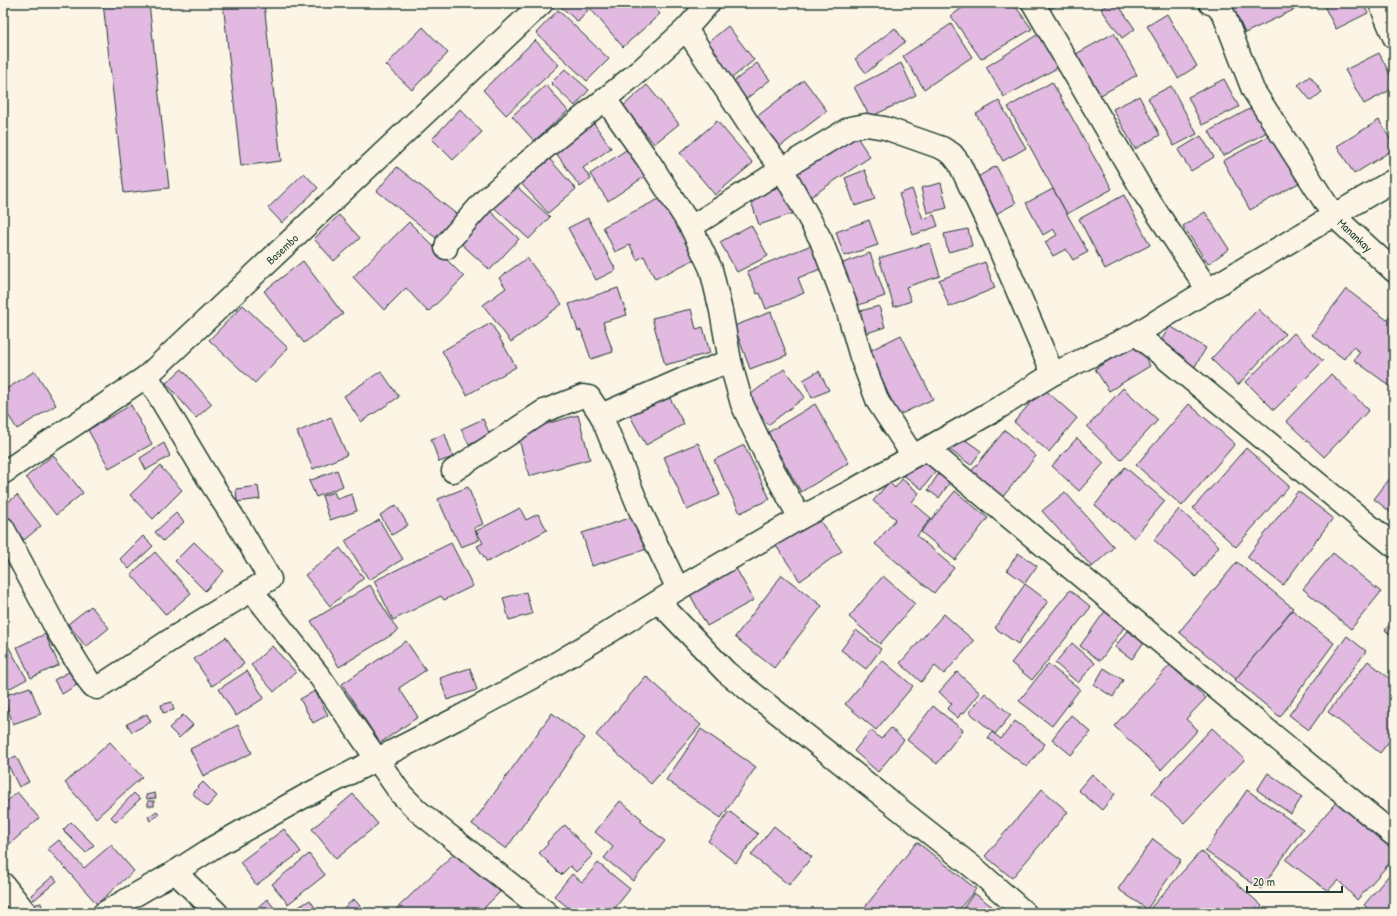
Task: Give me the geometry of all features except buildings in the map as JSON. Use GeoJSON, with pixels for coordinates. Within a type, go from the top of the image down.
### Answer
{"type":"FeatureCollection","features":[{"type":"Feature","properties":{"kind":"street","name":"Bosembo"},"geometry":{"type":"LineString","coordinates":[[3,473],[147,376],[542,3]]}},
{"type":"Feature","properties":{"kind":"street"},"geometry":{"type":"LineString","coordinates":[[1033,3],[1144,193],[1208,290]]}},
{"type":"Feature","properties":{"kind":"street","name":"Manankay"},"geometry":{"type":"LineString","coordinates":[[1210,3],[1216,5],[1224,15],[1253,90],[1334,216],[1394,271]]}},
{"type":"Feature","properties":{"kind":"street"},"geometry":{"type":"LineString","coordinates":[[1380,3],[1394,37]]}},
{"type":"Feature","properties":{"kind":"street"},"geometry":{"type":"LineString","coordinates":[[446,248],[447,243],[485,200],[530,160],[643,68],[686,28],[702,5]]}},
{"type":"Feature","properties":{"kind":"street"},"geometry":{"type":"LineString","coordinates":[[686,28],[755,134],[782,169],[821,240],[846,305],[861,357],[878,402],[920,452],[1394,835]]}},
{"type":"Feature","properties":{"kind":"street"},"geometry":{"type":"LineString","coordinates":[[605,99],[648,160],[691,227],[710,269],[721,311],[730,361],[742,404],[769,462],[800,518]]}},
{"type":"Feature","properties":{"kind":"street"},"geometry":{"type":"LineString","coordinates":[[691,227],[850,128],[866,125],[885,128],[942,148],[952,154],[958,163],[994,236],[1053,374]]}},
{"type":"Feature","properties":{"kind":"street"},"geometry":{"type":"LineString","coordinates":[[104,913],[298,799],[456,719],[532,678],[659,602],[678,589],[800,518],[855,489],[995,410],[1053,374],[1136,334],[1394,180]]}},
{"type":"Feature","properties":{"kind":"street"},"geometry":{"type":"LineString","coordinates":[[1136,334],[1394,546]]}},
{"type":"Feature","properties":{"kind":"street"},"geometry":{"type":"LineString","coordinates":[[601,415],[680,380],[730,361]]}},
{"type":"Feature","properties":{"kind":"street"},"geometry":{"type":"LineString","coordinates":[[3,528],[57,630],[92,686],[97,688],[175,637],[270,579],[147,376]]}},
{"type":"Feature","properties":{"kind":"street"},"geometry":{"type":"LineString","coordinates":[[453,471],[544,411],[583,396],[589,397],[601,415],[640,510],[678,589]]}},
{"type":"Feature","properties":{"kind":"street"},"geometry":{"type":"LineString","coordinates":[[252,591],[320,677],[401,794],[418,811],[547,913]]}},
{"type":"Feature","properties":{"kind":"street"},"geometry":{"type":"LineString","coordinates":[[659,602],[726,672],[979,872],[1025,913]]}},
{"type":"Feature","properties":{"kind":"street"},"geometry":{"type":"LineString","coordinates":[[175,872],[216,913]]}},
{"type":"Feature","properties":{"kind":"street"},"geometry":{"type":"LineString","coordinates":[[3,884],[26,913]]}}]}
